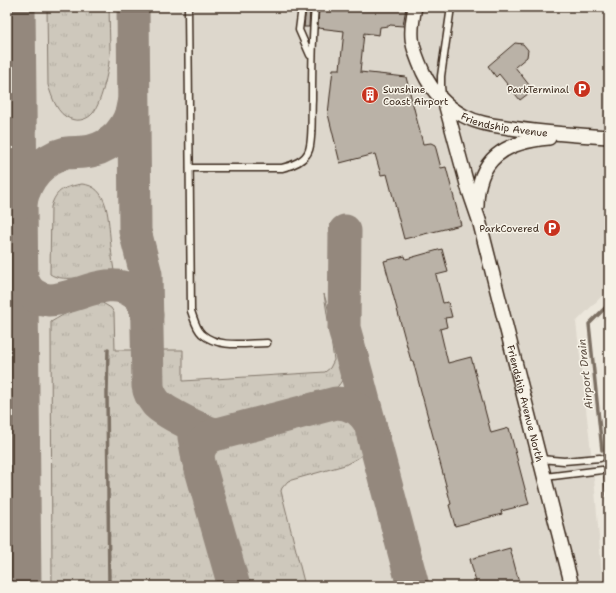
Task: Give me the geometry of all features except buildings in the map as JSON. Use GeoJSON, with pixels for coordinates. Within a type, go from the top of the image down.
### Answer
{"type":"FeatureCollection","features":[{"type":"Feature","properties":{"kind":"street","name":"Friendship Avenue"},"geometry":{"type":"LineString","coordinates":[[415,7],[412,33],[414,52],[429,82],[445,103],[464,116],[490,125],[519,130],[577,135]]}},
{"type":"Feature","properties":{"kind":"street","name":"Friendship Avenue North"},"geometry":{"type":"LineString","coordinates":[[445,103],[466,182],[479,220],[572,586]]}},
{"type":"Feature","properties":{"kind":"street","name":"Friendship Avenue North"},"geometry":{"type":"LineString","coordinates":[[479,220],[477,205],[479,183],[489,162],[504,150],[529,140],[577,135]]}},
{"type":"Feature","properties":{"kind":"street"},"geometry":{"type":"LineString","coordinates":[[577,135],[609,137]]}},
{"type":"Feature","properties":{"kind":"lane"},"geometry":{"type":"LineString","coordinates":[[188,7],[191,312],[196,325],[202,334],[212,340],[232,344],[267,343]]}},
{"type":"Feature","properties":{"kind":"lane"},"geometry":{"type":"LineString","coordinates":[[302,7],[299,30],[312,58]]}},
{"type":"Feature","properties":{"kind":"lane"},"geometry":{"type":"LineString","coordinates":[[190,168],[282,168],[297,162],[307,153],[309,149],[311,122],[312,36],[315,7]]}},
{"type":"Feature","properties":{"kind":"lane"},"geometry":{"type":"LineString","coordinates":[[445,103],[441,86],[441,76],[451,7]]}},
{"type":"Feature","properties":{"kind":"lane"},"geometry":{"type":"LineString","coordinates":[[540,459],[564,461],[600,458]]}},
{"type":"Feature","properties":{"kind":"lane"},"geometry":{"type":"LineString","coordinates":[[545,477],[602,470]]}},
{"type":"Feature","properties":{"kind":"shaded area","name":"Sunshine Coast Airport"},"geometry":{"type":"Polygon","coordinates":[[[7,7],[609,7],[609,289],[576,322],[594,478],[603,586],[7,586],[7,7]]]}},
{"type":"Feature","properties":{"kind":"green space"},"geometry":{"type":"Polygon","coordinates":[[[47,7],[109,7],[109,65],[105,83],[96,108],[91,115],[86,118],[74,120],[66,117],[59,110],[51,95],[48,85],[47,7]]]}},
{"type":"Feature","properties":{"kind":"green space"},"geometry":{"type":"Polygon","coordinates":[[[82,184],[91,186],[97,190],[102,196],[105,204],[114,271],[72,278],[56,277],[50,274],[51,207],[56,196],[62,190],[71,186],[82,184]]]}},
{"type":"Feature","properties":{"kind":"green space"},"geometry":{"type":"Polygon","coordinates":[[[324,294],[345,369],[340,384],[328,394],[225,422],[212,422],[204,419],[177,405],[166,396],[161,386],[159,350],[183,350],[183,381],[325,372],[330,368],[334,360],[324,294]]]}},
{"type":"Feature","properties":{"kind":"green space"},"geometry":{"type":"Polygon","coordinates":[[[101,302],[111,308],[114,313],[115,350],[137,350],[138,389],[145,406],[150,413],[158,419],[184,432],[226,586],[52,586],[51,322],[81,306],[101,302]]]}},
{"type":"Feature","properties":{"kind":"green space"},"geometry":{"type":"Polygon","coordinates":[[[334,414],[343,414],[355,420],[361,430],[367,451],[345,465],[288,481],[281,491],[305,586],[243,586],[210,468],[212,452],[218,446],[334,414]]]}},
{"type":"Feature","properties":{"kind":"waterway","name":"Airport Drain"},"geometry":{"type":"LineString","coordinates":[[602,450],[589,324],[609,304]]}},
{"type":"Feature","properties":{"kind":"waterway"},"geometry":{"type":"LineString","coordinates":[[108,349],[109,586]]}},
{"type":"Feature","properties":{"kind":"waterway","name":"Airport Drain"},"geometry":{"type":"LineString","coordinates":[[605,477],[609,516]]}},
{"type":"Feature","properties":{"kind":"taxiway"},"geometry":{"type":"LineString","coordinates":[[19,7],[25,586]]}},
{"type":"Feature","properties":{"kind":"taxiway"},"geometry":{"type":"LineString","coordinates":[[133,7],[135,231],[146,274],[148,389],[156,403],[167,412],[195,426],[217,434]]}},
{"type":"Feature","properties":{"kind":"taxiway"},"geometry":{"type":"LineString","coordinates":[[21,202],[23,193],[31,178],[36,171],[50,160],[66,153],[91,151],[106,145],[113,140],[124,128],[133,104]]}},
{"type":"Feature","properties":{"kind":"taxiway"},"geometry":{"type":"LineString","coordinates":[[345,231],[344,328],[413,586]]}},
{"type":"Feature","properties":{"kind":"taxiway"},"geometry":{"type":"LineString","coordinates":[[22,277],[26,286],[35,296],[49,300],[59,299],[102,287],[123,287],[138,296],[144,305],[147,315]]}},
{"type":"Feature","properties":{"kind":"taxiway"},"geometry":{"type":"LineString","coordinates":[[198,459],[199,451],[202,445],[207,439],[214,435],[336,403],[347,404],[356,408],[370,423]]}},
{"type":"Feature","properties":{"kind":"taxiway"},"geometry":{"type":"LineString","coordinates":[[194,437],[198,459],[234,586]]}},
{"type":"Feature","properties":{"kind":"place","name":"ParkTerminal"},"geometry":{"type":"Point","coordinates":[582,89]}},
{"type":"Feature","properties":{"kind":"place","name":"Sunshine Coast Airport"},"geometry":{"type":"Point","coordinates":[370,95]}},
{"type":"Feature","properties":{"kind":"place","name":"ParkCovered"},"geometry":{"type":"Point","coordinates":[552,228]}}]}
